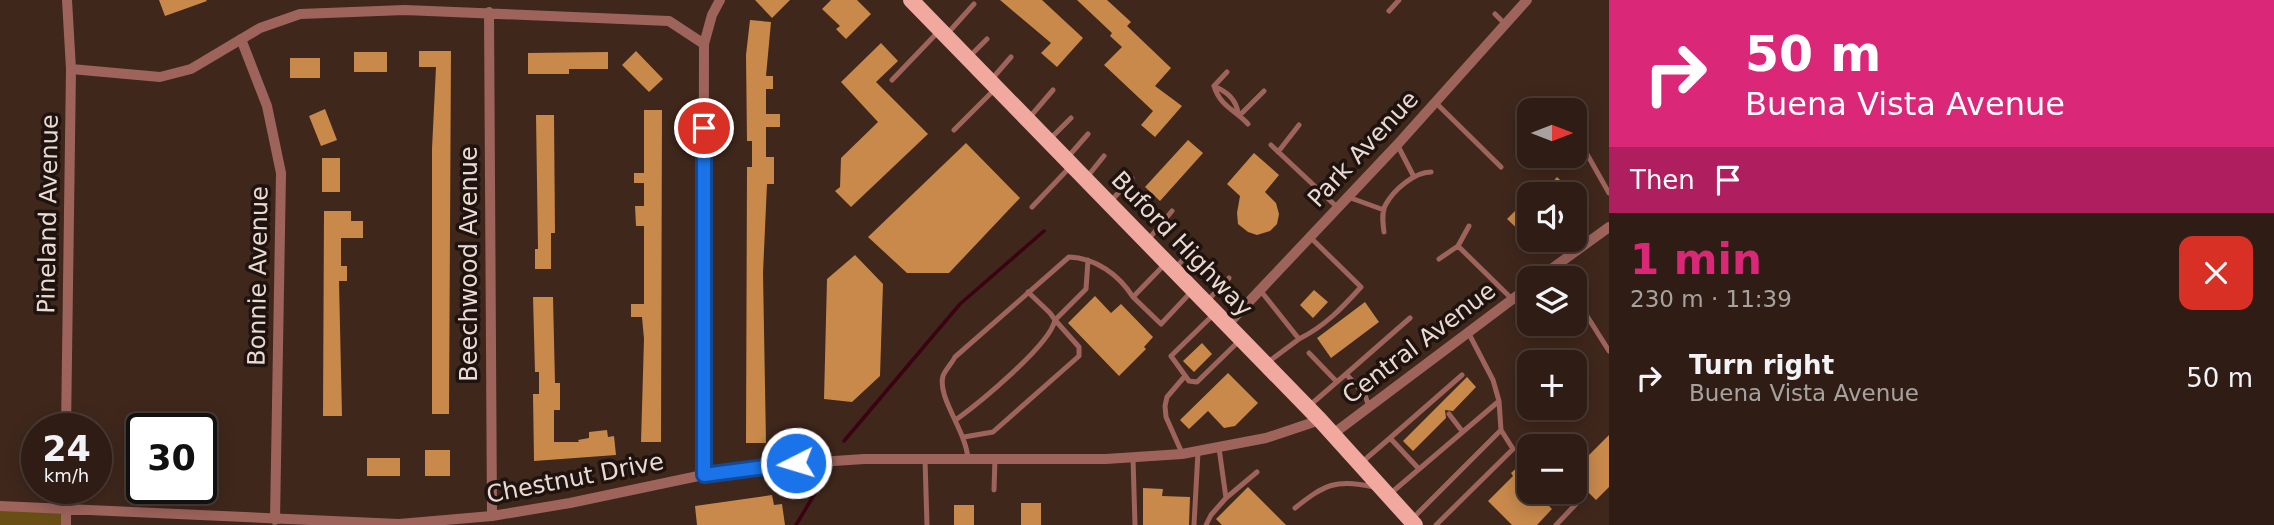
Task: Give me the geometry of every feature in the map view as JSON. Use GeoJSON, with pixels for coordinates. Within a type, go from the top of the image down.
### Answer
{"type":"FeatureCollection","features":[{"type":"Feature","properties":{"kind":"main road","name":"Buford Highway"},"geometry":{"type":"LineString","coordinates":[[918,2],[968,58],[1087,177],[1320,420],[1413,523]]}},
{"type":"Feature","properties":{"kind":"street","name":"Pineland Avenue"},"geometry":{"type":"LineString","coordinates":[[66,413],[71,69],[67,0]]}},
{"type":"Feature","properties":{"kind":"street"},"geometry":{"type":"LineString","coordinates":[[704,475],[704,44],[712,15],[720,0]]}},
{"type":"Feature","properties":{"kind":"street","name":"Park Avenue"},"geometry":{"type":"LineString","coordinates":[[1227,325],[1397,145],[1527,0]]}},
{"type":"Feature","properties":{"kind":"street"},"geometry":{"type":"LineString","coordinates":[[71,69],[160,77],[191,69],[260,28],[300,15],[405,10],[669,21],[704,44]]}},
{"type":"Feature","properties":{"kind":"street","name":"Beechwood Avenue"},"geometry":{"type":"LineString","coordinates":[[489,12],[492,516]]}},
{"type":"Feature","properties":{"kind":"street","name":"Bonnie Avenue"},"geometry":{"type":"LineString","coordinates":[[240,39],[267,106],[281,173],[275,520]]}},
{"type":"Feature","properties":{"kind":"street"},"geometry":{"type":"LineString","coordinates":[[1555,266],[1609,227]]}},
{"type":"Feature","properties":{"kind":"street","name":"Central Avenue"},"geometry":{"type":"LineString","coordinates":[[1333,434],[1517,295]]}},
{"type":"Feature","properties":{"kind":"street","name":"Chestnut Drive"},"geometry":{"type":"LineString","coordinates":[[0,506],[399,524],[492,516],[704,475],[774,465],[925,459],[1133,458],[1182,454],[1266,438],[1320,420]]}},
{"type":"Feature","properties":{"kind":"street"},"geometry":{"type":"LineString","coordinates":[[66,504],[66,525]]}},
{"type":"Feature","properties":{"kind":"lane"},"geometry":{"type":"LineString","coordinates":[[1389,11],[1399,0]]}},
{"type":"Feature","properties":{"kind":"lane"},"geometry":{"type":"LineString","coordinates":[[892,80],[974,4]]}},
{"type":"Feature","properties":{"kind":"lane"},"geometry":{"type":"LineString","coordinates":[[1495,14],[1506,24]]}},
{"type":"Feature","properties":{"kind":"lane"},"geometry":{"type":"LineString","coordinates":[[968,58],[987,39]]}},
{"type":"Feature","properties":{"kind":"lane"},"geometry":{"type":"LineString","coordinates":[[954,130],[994,83],[1011,57]]}},
{"type":"Feature","properties":{"kind":"lane"},"geometry":{"type":"LineString","coordinates":[[1227,72],[1214,86],[1217,97],[1248,124]]}},
{"type":"Feature","properties":{"kind":"lane"},"geometry":{"type":"LineString","coordinates":[[1028,118],[1053,90]]}},
{"type":"Feature","properties":{"kind":"lane"},"geometry":{"type":"LineString","coordinates":[[1239,114],[1264,91]]}},
{"type":"Feature","properties":{"kind":"lane"},"geometry":{"type":"LineString","coordinates":[[1435,102],[1501,167]]}},
{"type":"Feature","properties":{"kind":"lane"},"geometry":{"type":"LineString","coordinates":[[1049,140],[1071,118]]}},
{"type":"Feature","properties":{"kind":"lane"},"geometry":{"type":"LineString","coordinates":[[1278,152],[1299,125]]}},
{"type":"Feature","properties":{"kind":"lane"},"geometry":{"type":"LineString","coordinates":[[1032,207],[1070,161],[1088,134]]}},
{"type":"Feature","properties":{"kind":"lane"},"geometry":{"type":"LineString","coordinates":[[1271,145],[1338,208]]}},
{"type":"Feature","properties":{"kind":"lane"},"geometry":{"type":"LineString","coordinates":[[1397,145],[1414,177]]}},
{"type":"Feature","properties":{"kind":"lane"},"geometry":{"type":"LineString","coordinates":[[1587,154],[1609,193]]}},
{"type":"Feature","properties":{"kind":"lane"},"geometry":{"type":"LineString","coordinates":[[1087,177],[1104,156]]}},
{"type":"Feature","properties":{"kind":"lane"},"geometry":{"type":"LineString","coordinates":[[1384,232],[1385,204],[1414,177],[1422,172],[1431,172]]}},
{"type":"Feature","properties":{"kind":"lane"},"geometry":{"type":"LineString","coordinates":[[1110,202],[1132,178]]}},
{"type":"Feature","properties":{"kind":"lane"},"geometry":{"type":"LineString","coordinates":[[1348,197],[1384,210]]}},
{"type":"Feature","properties":{"kind":"lane"},"geometry":{"type":"LineString","coordinates":[[1147,240],[1172,211]]}},
{"type":"Feature","properties":{"kind":"lane"},"geometry":{"type":"LineString","coordinates":[[1439,259],[1458,246],[1469,226]]}},
{"type":"Feature","properties":{"kind":"lane"},"geometry":{"type":"LineString","coordinates":[[1266,364],[1299,338],[1317,330],[1361,287],[1310,237]]}},
{"type":"Feature","properties":{"kind":"lane"},"geometry":{"type":"LineString","coordinates":[[1133,297],[1196,246]]}},
{"type":"Feature","properties":{"kind":"lane"},"geometry":{"type":"LineString","coordinates":[[1458,246],[1512,299]]}},
{"type":"Feature","properties":{"kind":"lane"},"geometry":{"type":"LineString","coordinates":[[968,459],[957,419],[942,395],[943,375],[956,357],[1069,257],[1088,260],[1123,281],[1133,297],[1161,324],[1194,290]]}},
{"type":"Feature","properties":{"kind":"lane"},"geometry":{"type":"LineString","coordinates":[[957,419],[1017,367],[1053,329],[1055,320],[1086,289],[1088,260]]}},
{"type":"Feature","properties":{"kind":"lane"},"geometry":{"type":"LineString","coordinates":[[1228,278],[1210,307],[1171,356],[1189,381],[1197,382],[1241,339]]}},
{"type":"Feature","properties":{"kind":"lane"},"geometry":{"type":"LineString","coordinates":[[1260,290],[1299,338]]}},
{"type":"Feature","properties":{"kind":"lane"},"geometry":{"type":"LineString","coordinates":[[964,437],[993,432],[1079,356],[1081,351],[1077,343],[1028,292]]}},
{"type":"Feature","properties":{"kind":"lane"},"geometry":{"type":"LineString","coordinates":[[1587,316],[1609,351]]}},
{"type":"Feature","properties":{"kind":"lane"},"geometry":{"type":"LineString","coordinates":[[1307,407],[1410,318]]}},
{"type":"Feature","properties":{"kind":"lane"},"geometry":{"type":"LineString","coordinates":[[1436,525],[1513,449],[1501,430],[1499,401],[1493,380],[1467,332]]}},
{"type":"Feature","properties":{"kind":"lane"},"geometry":{"type":"LineString","coordinates":[[1309,353],[1337,382]]}},
{"type":"Feature","properties":{"kind":"lane"},"geometry":{"type":"LineString","coordinates":[[1346,374],[1365,395],[1369,407]]}},
{"type":"Feature","properties":{"kind":"lane"},"geometry":{"type":"LineString","coordinates":[[1360,464],[1437,401],[1462,375]]}},
{"type":"Feature","properties":{"kind":"lane"},"geometry":{"type":"LineString","coordinates":[[1182,454],[1166,416],[1165,406],[1167,397],[1185,376]]}},
{"type":"Feature","properties":{"kind":"lane"},"geometry":{"type":"LineString","coordinates":[[1295,509],[1328,485],[1340,482],[1352,482],[1387,493],[1499,401]]}},
{"type":"Feature","properties":{"kind":"lane"},"geometry":{"type":"LineString","coordinates":[[1449,414],[1462,431]]}},
{"type":"Feature","properties":{"kind":"lane"},"geometry":{"type":"LineString","coordinates":[[1413,523],[1501,430]]}},
{"type":"Feature","properties":{"kind":"lane"},"geometry":{"type":"LineString","coordinates":[[1390,438],[1419,469]]}},
{"type":"Feature","properties":{"kind":"lane"},"geometry":{"type":"LineString","coordinates":[[1219,448],[1227,498]]}},
{"type":"Feature","properties":{"kind":"lane"},"geometry":{"type":"LineString","coordinates":[[1194,525],[1198,452]]}},
{"type":"Feature","properties":{"kind":"lane"},"geometry":{"type":"LineString","coordinates":[[994,490],[995,458]]}},
{"type":"Feature","properties":{"kind":"lane"},"geometry":{"type":"LineString","coordinates":[[1133,458],[1135,525]]}},
{"type":"Feature","properties":{"kind":"lane"},"geometry":{"type":"LineString","coordinates":[[925,459],[927,525]]}},
{"type":"Feature","properties":{"kind":"lane"},"geometry":{"type":"LineString","coordinates":[[1206,525],[1211,515],[1227,498],[1257,472]]}},
{"type":"Feature","properties":{"kind":"lane"},"geometry":{"type":"LineString","coordinates":[[1556,525],[1576,504]]}},
{"type":"Feature","properties":{"kind":"shaded area"},"geometry":{"type":"Polygon","coordinates":[[[68,504],[68,525],[0,525],[0,511],[68,504]]]}},
{"type":"Feature","properties":{"kind":"building"},"geometry":{"type":"Polygon","coordinates":[[[159,0],[206,0],[207,1],[165,16],[159,0]]]}},
{"type":"Feature","properties":{"kind":"building"},"geometry":{"type":"Polygon","coordinates":[[[755,0],[790,0],[772,18],[755,0]]]}},
{"type":"Feature","properties":{"kind":"building"},"geometry":{"type":"Polygon","coordinates":[[[831,0],[857,0],[871,14],[846,39],[836,29],[840,26],[822,9],[831,0]]]}},
{"type":"Feature","properties":{"kind":"building"},"geometry":{"type":"Polygon","coordinates":[[[1000,0],[1042,0],[1083,38],[1057,67],[1041,53],[1051,43],[1000,0]]]}},
{"type":"Feature","properties":{"kind":"building"},"geometry":{"type":"Polygon","coordinates":[[[1077,0],[1107,0],[1131,22],[1127,26],[1171,68],[1155,86],[1182,106],[1155,137],[1141,125],[1153,111],[1104,65],[1122,47],[1110,36],[1112,33],[1077,0]]]}},
{"type":"Feature","properties":{"kind":"building"},"geometry":{"type":"Polygon","coordinates":[[[750,20],[771,22],[766,76],[773,76],[773,89],[766,89],[766,114],[780,114],[780,127],[766,127],[766,157],[774,157],[774,184],[767,184],[763,273],[766,443],[746,443],[747,167],[752,167],[752,141],[747,141],[746,55],[750,20]]]}},
{"type":"Feature","properties":{"kind":"building"},"geometry":{"type":"Polygon","coordinates":[[[881,43],[898,61],[876,82],[928,134],[851,207],[835,191],[840,187],[841,158],[878,122],[841,82],[881,43]]]}},
{"type":"Feature","properties":{"kind":"building"},"geometry":{"type":"Polygon","coordinates":[[[419,51],[451,51],[449,414],[432,414],[432,149],[436,67],[419,67],[419,51]]]}},
{"type":"Feature","properties":{"kind":"building"},"geometry":{"type":"Polygon","coordinates":[[[636,51],[663,79],[649,92],[622,65],[636,51]]]}},
{"type":"Feature","properties":{"kind":"building"},"geometry":{"type":"Polygon","coordinates":[[[354,52],[387,52],[387,72],[354,72],[354,52]]]}},
{"type":"Feature","properties":{"kind":"building"},"geometry":{"type":"Polygon","coordinates":[[[608,52],[608,69],[569,69],[569,74],[528,74],[528,53],[608,52]]]}},
{"type":"Feature","properties":{"kind":"building"},"geometry":{"type":"Polygon","coordinates":[[[290,58],[320,58],[320,78],[290,78],[290,58]]]}},
{"type":"Feature","properties":{"kind":"building"},"geometry":{"type":"Polygon","coordinates":[[[325,109],[337,140],[321,146],[309,116],[325,109]]]}},
{"type":"Feature","properties":{"kind":"building"},"geometry":{"type":"Polygon","coordinates":[[[644,110],[662,110],[661,442],[641,442],[644,339],[642,317],[631,317],[631,304],[644,304],[644,226],[636,226],[635,206],[644,206],[644,183],[634,183],[634,173],[644,173],[644,110]]]}},
{"type":"Feature","properties":{"kind":"building"},"geometry":{"type":"Polygon","coordinates":[[[536,115],[554,115],[555,233],[551,233],[551,269],[535,269],[535,249],[538,249],[536,115]]]}},
{"type":"Feature","properties":{"kind":"building"},"geometry":{"type":"Polygon","coordinates":[[[1188,140],[1203,153],[1160,201],[1145,187],[1188,140]]]}},
{"type":"Feature","properties":{"kind":"building"},"geometry":{"type":"Polygon","coordinates":[[[966,143],[1020,198],[949,273],[907,273],[868,237],[966,143]]]}},
{"type":"Feature","properties":{"kind":"building"},"geometry":{"type":"Polygon","coordinates":[[[1254,153],[1279,175],[1265,192],[1276,203],[1279,214],[1277,224],[1270,231],[1257,235],[1238,224],[1240,196],[1227,184],[1254,153]]]}},
{"type":"Feature","properties":{"kind":"building"},"geometry":{"type":"Polygon","coordinates":[[[322,158],[340,158],[340,192],[322,192],[322,158]]]}},
{"type":"Feature","properties":{"kind":"building"},"geometry":{"type":"Polygon","coordinates":[[[1517,209],[1517,228],[1507,219],[1517,209]]]}},
{"type":"Feature","properties":{"kind":"building"},"geometry":{"type":"Polygon","coordinates":[[[324,211],[351,211],[351,221],[363,221],[363,238],[341,238],[341,266],[347,266],[347,281],[339,281],[342,416],[323,416],[324,211]]]}},
{"type":"Feature","properties":{"kind":"building"},"geometry":{"type":"Polygon","coordinates":[[[855,255],[883,284],[880,376],[852,402],[824,399],[827,279],[855,255]]]}},
{"type":"Feature","properties":{"kind":"building"},"geometry":{"type":"Polygon","coordinates":[[[1314,290],[1328,302],[1313,318],[1300,305],[1314,290]]]}},
{"type":"Feature","properties":{"kind":"building"},"geometry":{"type":"Polygon","coordinates":[[[1095,296],[1111,313],[1121,304],[1153,337],[1144,347],[1146,349],[1119,376],[1068,323],[1095,296]]]}},
{"type":"Feature","properties":{"kind":"building"},"geometry":{"type":"Polygon","coordinates":[[[533,297],[553,297],[555,383],[560,383],[560,410],[554,410],[554,442],[579,442],[578,440],[589,438],[589,432],[607,430],[608,437],[614,436],[616,455],[534,461],[533,394],[539,394],[539,372],[535,372],[533,297]]]}},
{"type":"Feature","properties":{"kind":"building"},"geometry":{"type":"Polygon","coordinates":[[[1365,302],[1379,322],[1331,358],[1317,338],[1365,302]]]}},
{"type":"Feature","properties":{"kind":"building"},"geometry":{"type":"Polygon","coordinates":[[[1202,343],[1212,354],[1194,372],[1183,361],[1202,343]]]}},
{"type":"Feature","properties":{"kind":"building"},"geometry":{"type":"Polygon","coordinates":[[[1228,373],[1258,403],[1235,426],[1224,428],[1208,411],[1189,429],[1180,420],[1228,373]]]}},
{"type":"Feature","properties":{"kind":"building"},"geometry":{"type":"Polygon","coordinates":[[[1467,377],[1476,387],[1453,411],[1445,410],[1446,418],[1413,451],[1403,441],[1467,377]]]}},
{"type":"Feature","properties":{"kind":"building"},"geometry":{"type":"Polygon","coordinates":[[[1609,435],[1609,487],[1596,500],[1587,491],[1587,457],[1609,435]]]}},
{"type":"Feature","properties":{"kind":"building"},"geometry":{"type":"Polygon","coordinates":[[[425,450],[450,450],[450,476],[425,476],[425,450]]]}},
{"type":"Feature","properties":{"kind":"building"},"geometry":{"type":"Polygon","coordinates":[[[367,458],[400,458],[400,476],[367,476],[367,458]]]}},
{"type":"Feature","properties":{"kind":"building"},"geometry":{"type":"Polygon","coordinates":[[[1517,468],[1517,504],[1547,504],[1552,509],[1537,525],[1512,525],[1488,501],[1513,476],[1511,473],[1517,468]]]}},
{"type":"Feature","properties":{"kind":"building"},"geometry":{"type":"Polygon","coordinates":[[[1248,487],[1286,525],[1222,525],[1216,519],[1248,487]]]}},
{"type":"Feature","properties":{"kind":"building"},"geometry":{"type":"Polygon","coordinates":[[[1143,488],[1163,489],[1162,496],[1190,497],[1189,525],[1143,525],[1143,488]]]}},
{"type":"Feature","properties":{"kind":"building"},"geometry":{"type":"Polygon","coordinates":[[[772,495],[774,505],[782,504],[785,525],[697,525],[695,506],[772,495]]]}},
{"type":"Feature","properties":{"kind":"building"},"geometry":{"type":"Polygon","coordinates":[[[1021,503],[1041,503],[1041,525],[1021,525],[1021,503]]]}},
{"type":"Feature","properties":{"kind":"building"},"geometry":{"type":"Polygon","coordinates":[[[954,505],[974,505],[974,525],[954,525],[954,505]]]}},
{"type":"Feature","properties":{"kind":"waterway"},"geometry":{"type":"LineString","coordinates":[[844,441],[960,304],[1044,231]]}},
{"type":"Feature","properties":{"kind":"waterway"},"geometry":{"type":"LineString","coordinates":[[796,525],[817,490]]}},
{"type":"Feature","properties":{"kind":"route"},"geometry":{"type":"LineString","coordinates":[[704,128],[704,475],[796,463]]}}]}
